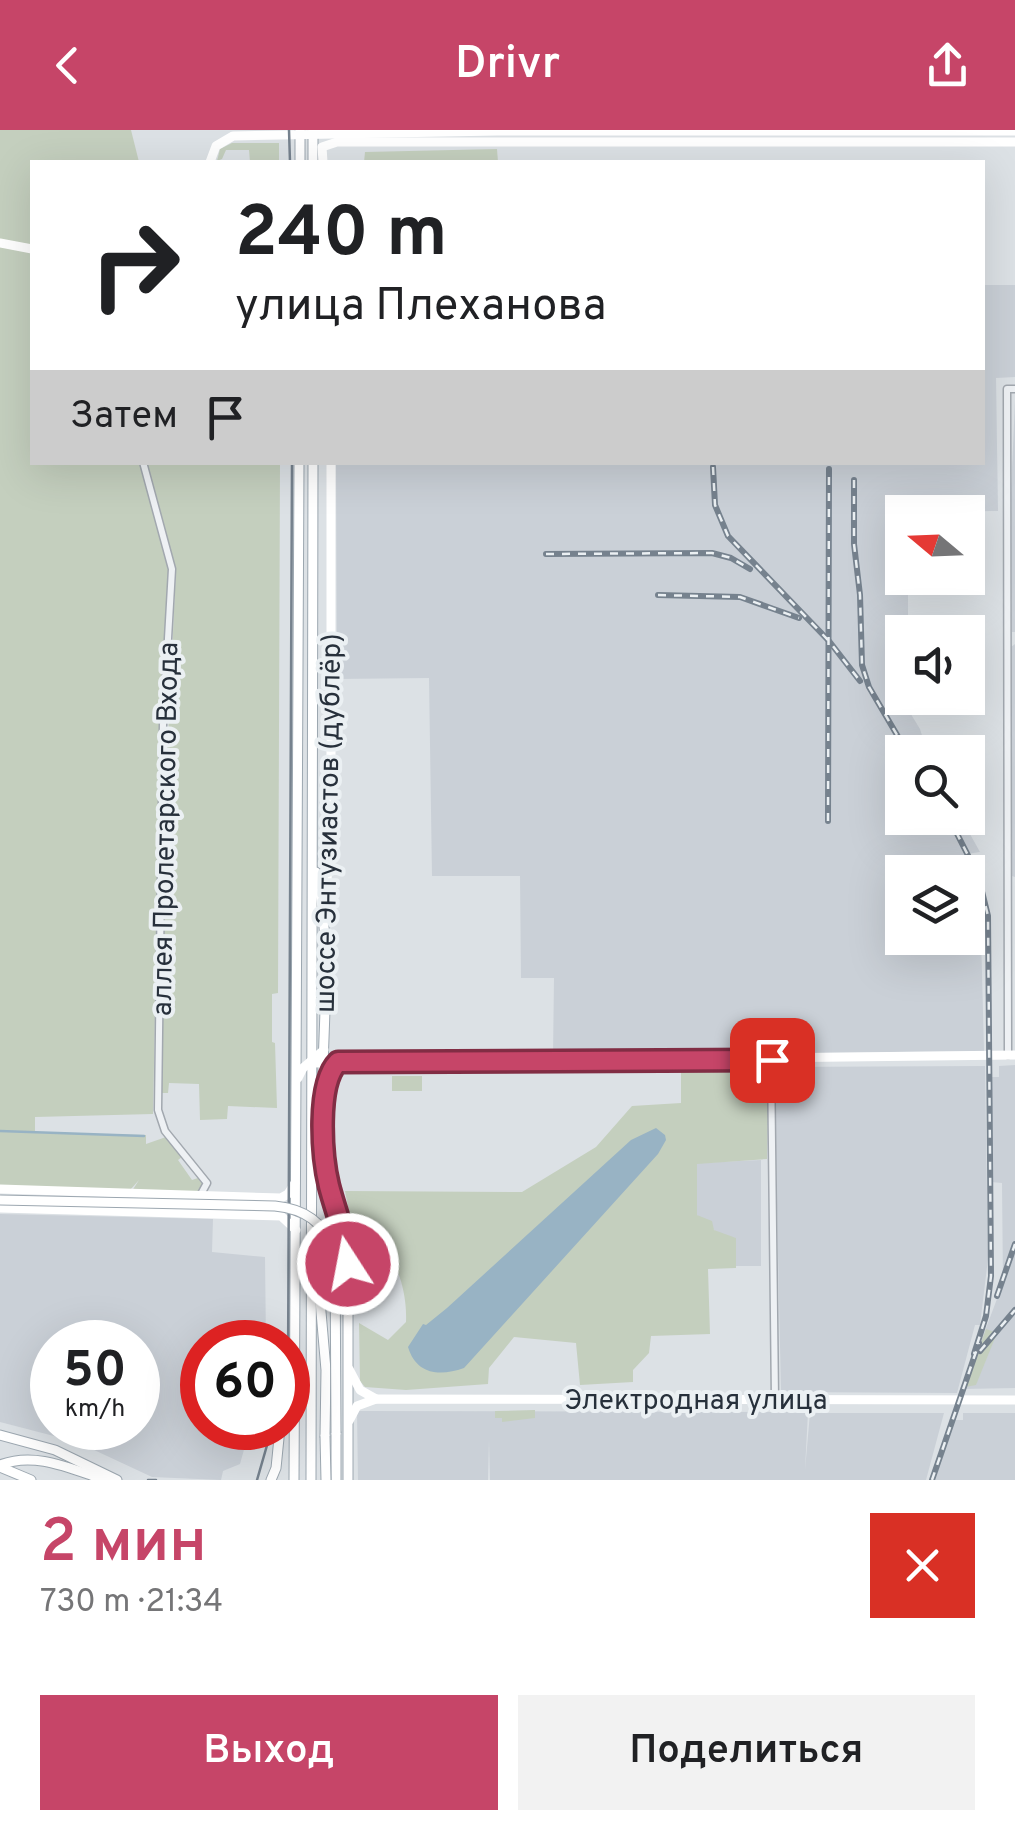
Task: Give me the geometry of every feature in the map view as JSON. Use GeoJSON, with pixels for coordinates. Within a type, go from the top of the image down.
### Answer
{"type":"FeatureCollection","features":[{"type":"Feature","properties":{"kind":"main road"},"geometry":{"type":"LineString","coordinates":[[260,136],[270,130]]}},
{"type":"Feature","properties":{"kind":"main road"},"geometry":{"type":"LineString","coordinates":[[916,131],[916,144]]}},
{"type":"Feature","properties":{"kind":"main road"},"geometry":{"type":"LineString","coordinates":[[210,160],[212,151],[226,138],[313,132],[1015,131]]}},
{"type":"Feature","properties":{"kind":"main road"},"geometry":{"type":"LineString","coordinates":[[313,132],[313,160]]}},
{"type":"Feature","properties":{"kind":"main road"},"geometry":{"type":"LineString","coordinates":[[300,133],[300,160]]}},
{"type":"Feature","properties":{"kind":"main road"},"geometry":{"type":"LineString","coordinates":[[322,160],[322,148],[354,141],[1015,142]]}},
{"type":"Feature","properties":{"kind":"main road"},"geometry":{"type":"LineString","coordinates":[[0,243],[30,249]]}},
{"type":"Feature","properties":{"kind":"main road"},"geometry":{"type":"LineString","coordinates":[[295,1320],[299,465]]}},
{"type":"Feature","properties":{"kind":"main road"},"geometry":{"type":"LineString","coordinates":[[311,1480],[313,465]]}},
{"type":"Feature","properties":{"kind":"main road","name":"шоссе Энтузиастов (дублёр)"},"geometry":{"type":"LineString","coordinates":[[331,465],[331,754],[323,1063],[325,1164],[348,1264],[348,1480]]}},
{"type":"Feature","properties":{"kind":"main road"},"geometry":{"type":"LineString","coordinates":[[312,854],[326,927]]}},
{"type":"Feature","properties":{"kind":"main road"},"geometry":{"type":"LineString","coordinates":[[312,1064],[324,1047],[338,1062]]}},
{"type":"Feature","properties":{"kind":"main road"},"geometry":{"type":"LineString","coordinates":[[298,1078],[303,1068],[312,1064],[338,1062],[1012,1055]]}},
{"type":"Feature","properties":{"kind":"main road"},"geometry":{"type":"LineString","coordinates":[[324,1086],[328,1072],[338,1062]]}},
{"type":"Feature","properties":{"kind":"main road"},"geometry":{"type":"LineString","coordinates":[[0,1204],[0,1191],[281,1198],[296,1180]]}},
{"type":"Feature","properties":{"kind":"main road"},"geometry":{"type":"LineString","coordinates":[[100,1193],[93,1202],[100,1211]]}},
{"type":"Feature","properties":{"kind":"main road"},"geometry":{"type":"LineString","coordinates":[[0,1204],[281,1216],[296,1230]]}},
{"type":"Feature","properties":{"kind":"main road"},"geometry":{"type":"LineString","coordinates":[[0,1204],[275,1206],[290,1207],[310,1216],[325,1230],[335,1250],[331,1434],[326,1480]]}},
{"type":"Feature","properties":{"kind":"main road"},"geometry":{"type":"LineString","coordinates":[[311,1222],[336,1480]]}},
{"type":"Feature","properties":{"kind":"main road"},"geometry":{"type":"LineString","coordinates":[[349,1369],[360,1390],[376,1399]]}},
{"type":"Feature","properties":{"kind":"main road"},"geometry":{"type":"LineString","coordinates":[[350,1422],[357,1406],[376,1399]]}},
{"type":"Feature","properties":{"kind":"main road","name":"Электродная улица"},"geometry":{"type":"LineString","coordinates":[[376,1399],[1015,1400]]}},
{"type":"Feature","properties":{"kind":"main road"},"geometry":{"type":"LineString","coordinates":[[0,1435],[55,1450],[117,1480]]}},
{"type":"Feature","properties":{"kind":"main road"},"geometry":{"type":"LineString","coordinates":[[274,1480],[278,1450]]}},
{"type":"Feature","properties":{"kind":"main road"},"geometry":{"type":"LineString","coordinates":[[294,1450],[294,1480]]}},
{"type":"Feature","properties":{"kind":"main road"},"geometry":{"type":"LineString","coordinates":[[0,1466],[14,1459],[41,1460],[106,1480]]}},
{"type":"Feature","properties":{"kind":"main road"},"geometry":{"type":"LineString","coordinates":[[0,1466],[32,1480]]}},
{"type":"Feature","properties":{"kind":"street"},"geometry":{"type":"LineString","coordinates":[[1011,389],[1012,1055]]}},
{"type":"Feature","properties":{"kind":"street","name":"аллея Пролетарского Входа"},"geometry":{"type":"LineString","coordinates":[[145,465],[172,569],[163,742],[158,1110],[165,1130],[207,1183],[204,1192],[197,1196]]}},
{"type":"Feature","properties":{"kind":"street"},"geometry":{"type":"LineString","coordinates":[[772,1060],[775,1399]]}},
{"type":"Feature","properties":{"kind":"shaded area"},"geometry":{"type":"Polygon","coordinates":[[[985,285],[1015,285],[1015,377],[996,378],[998,511],[985,511],[985,495],[885,495],[885,595],[908,595],[908,615],[885,615],[885,715],[911,715],[922,735],[885,735],[885,835],[970,835],[980,852],[885,855],[885,955],[982,955],[984,1051],[553,1056],[554,978],[521,978],[520,876],[432,876],[429,678],[337,679],[336,465],[985,465],[985,285]]]}},
{"type":"Feature","properties":{"kind":"shaded area"},"geometry":{"type":"Polygon","coordinates":[[[1015,401],[1015,632],[1012,632],[1011,492],[1015,401]]]}},
{"type":"Feature","properties":{"kind":"shaded area"},"geometry":{"type":"Polygon","coordinates":[[[1015,644],[1015,877],[1011,647],[1015,644]]]}},
{"type":"Feature","properties":{"kind":"shaded area"},"geometry":{"type":"Polygon","coordinates":[[[1015,1065],[1015,1388],[963,1389],[1003,1283],[1002,1183],[991,1182],[990,1077],[999,1077],[999,1066],[1015,1065]]]}},
{"type":"Feature","properties":{"kind":"shaded area"},"geometry":{"type":"Polygon","coordinates":[[[985,1066],[988,1259],[980,1325],[975,1325],[957,1393],[781,1392],[774,1067],[985,1066]]]}},
{"type":"Feature","properties":{"kind":"shaded area"},"geometry":{"type":"Polygon","coordinates":[[[761,1160],[761,1266],[736,1266],[735,1238],[720,1235],[697,1215],[697,1163],[761,1160]]]}},
{"type":"Feature","properties":{"kind":"shaded area"},"geometry":{"type":"Polygon","coordinates":[[[0,1214],[213,1219],[212,1252],[265,1257],[266,1320],[180,1320],[180,1450],[244,1450],[240,1464],[223,1471],[221,1480],[152,1477],[94,1450],[160,1450],[160,1320],[30,1320],[30,1430],[0,1422],[0,1214]]]}},
{"type":"Feature","properties":{"kind":"shaded area"},"geometry":{"type":"Polygon","coordinates":[[[357,1411],[808,1412],[805,1470],[810,1413],[944,1413],[926,1480],[490,1480],[489,1440],[488,1480],[358,1480],[357,1411]]]}},
{"type":"Feature","properties":{"kind":"shaded area"},"geometry":{"type":"Polygon","coordinates":[[[963,1413],[1015,1413],[1015,1480],[935,1480],[954,1420],[963,1420],[963,1413]]]}},
{"type":"Feature","properties":{"kind":"green space"},"geometry":{"type":"Polygon","coordinates":[[[0,130],[131,130],[138,160],[30,160],[30,465],[141,465],[169,569],[153,1114],[35,1117],[35,1133],[146,1135],[146,1144],[166,1137],[182,1157],[178,1160],[192,1180],[198,1178],[203,1185],[198,1192],[132,1191],[139,1180],[130,1190],[0,1186],[0,130]]]}},
{"type":"Feature","properties":{"kind":"green space"},"geometry":{"type":"Polygon","coordinates":[[[232,143],[279,143],[279,160],[250,160],[249,150],[226,150],[217,160],[220,149],[232,143]]]}},
{"type":"Feature","properties":{"kind":"green space"},"geometry":{"type":"Polygon","coordinates":[[[497,149],[498,160],[364,160],[365,152],[497,149]]]}},
{"type":"Feature","properties":{"kind":"green space"},"geometry":{"type":"Polygon","coordinates":[[[147,465],[280,465],[278,993],[272,994],[277,1108],[228,1106],[227,1119],[200,1120],[199,1084],[169,1083],[168,1093],[162,1093],[165,802],[176,569],[147,465]]]}},
{"type":"Feature","properties":{"kind":"green space"},"geometry":{"type":"Polygon","coordinates":[[[681,1069],[769,1069],[767,1159],[697,1164],[697,1215],[712,1221],[714,1230],[736,1238],[736,1268],[708,1269],[710,1334],[651,1336],[649,1353],[633,1370],[633,1382],[580,1385],[576,1343],[514,1337],[489,1368],[488,1384],[406,1390],[365,1387],[360,1381],[359,1323],[388,1340],[406,1322],[405,1304],[400,1278],[389,1253],[357,1254],[345,1191],[522,1192],[596,1147],[632,1106],[681,1103],[681,1069]]]}},
{"type":"Feature","properties":{"kind":"green space"},"geometry":{"type":"Polygon","coordinates":[[[392,1076],[422,1076],[422,1091],[392,1091],[392,1076]]]}},
{"type":"Feature","properties":{"kind":"green space"},"geometry":{"type":"Polygon","coordinates":[[[986,1329],[997,1333],[976,1385],[965,1387],[986,1329]]]}},
{"type":"Feature","properties":{"kind":"green space"},"geometry":{"type":"Polygon","coordinates":[[[535,1410],[535,1418],[502,1422],[502,1418],[495,1418],[495,1411],[535,1410]]]}},
{"type":"Feature","properties":{"kind":"water"},"geometry":{"type":"Polygon","coordinates":[[[656,1128],[666,1140],[658,1154],[464,1368],[437,1372],[417,1363],[408,1347],[423,1324],[447,1308],[631,1140],[656,1128]]]}},
{"type":"Feature","properties":{"kind":"waterway"},"geometry":{"type":"LineString","coordinates":[[0,1131],[144,1136]]}},
{"type":"Feature","properties":{"kind":"tram line"},"geometry":{"type":"LineString","coordinates":[[289,130],[290,160]]}},
{"type":"Feature","properties":{"kind":"tram line"},"geometry":{"type":"LineString","coordinates":[[288,1320],[292,465]]}},
{"type":"Feature","properties":{"kind":"tram line"},"geometry":{"type":"LineString","coordinates":[[257,1480],[266,1450]]}},
{"type":"Feature","properties":{"kind":"tram line"},"geometry":{"type":"LineString","coordinates":[[148,1480],[156,1480]]}},
{"type":"Feature","properties":{"kind":"railway"},"geometry":{"type":"LineString","coordinates":[[713,467],[715,505],[728,536],[829,641],[860,681]]}},
{"type":"Feature","properties":{"kind":"railway"},"geometry":{"type":"LineString","coordinates":[[828,821],[829,469]]}},
{"type":"Feature","properties":{"kind":"railway"},"geometry":{"type":"LineString","coordinates":[[854,480],[862,665],[869,687],[897,735]]}},
{"type":"Feature","properties":{"kind":"railway"},"geometry":{"type":"LineString","coordinates":[[546,554],[712,553],[750,569]]}},
{"type":"Feature","properties":{"kind":"railway"},"geometry":{"type":"LineString","coordinates":[[658,595],[740,597],[799,618]]}},
{"type":"Feature","properties":{"kind":"railway"},"geometry":{"type":"LineString","coordinates":[[958,835],[978,875],[988,916],[991,1276],[986,1316],[974,1354]]}},
{"type":"Feature","properties":{"kind":"railway"},"geometry":{"type":"LineString","coordinates":[[997,1296],[1015,1244]]}},
{"type":"Feature","properties":{"kind":"railway"},"geometry":{"type":"LineString","coordinates":[[980,1351],[1015,1310]]}},
{"type":"Feature","properties":{"kind":"railway"},"geometry":{"type":"LineString","coordinates":[[932,1480],[979,1343]]}},
{"type":"Feature","properties":{"kind":"route"},"geometry":{"type":"LineString","coordinates":[[348,1264],[325,1164],[324,1086],[328,1072],[338,1062],[772,1060]]}}]}
